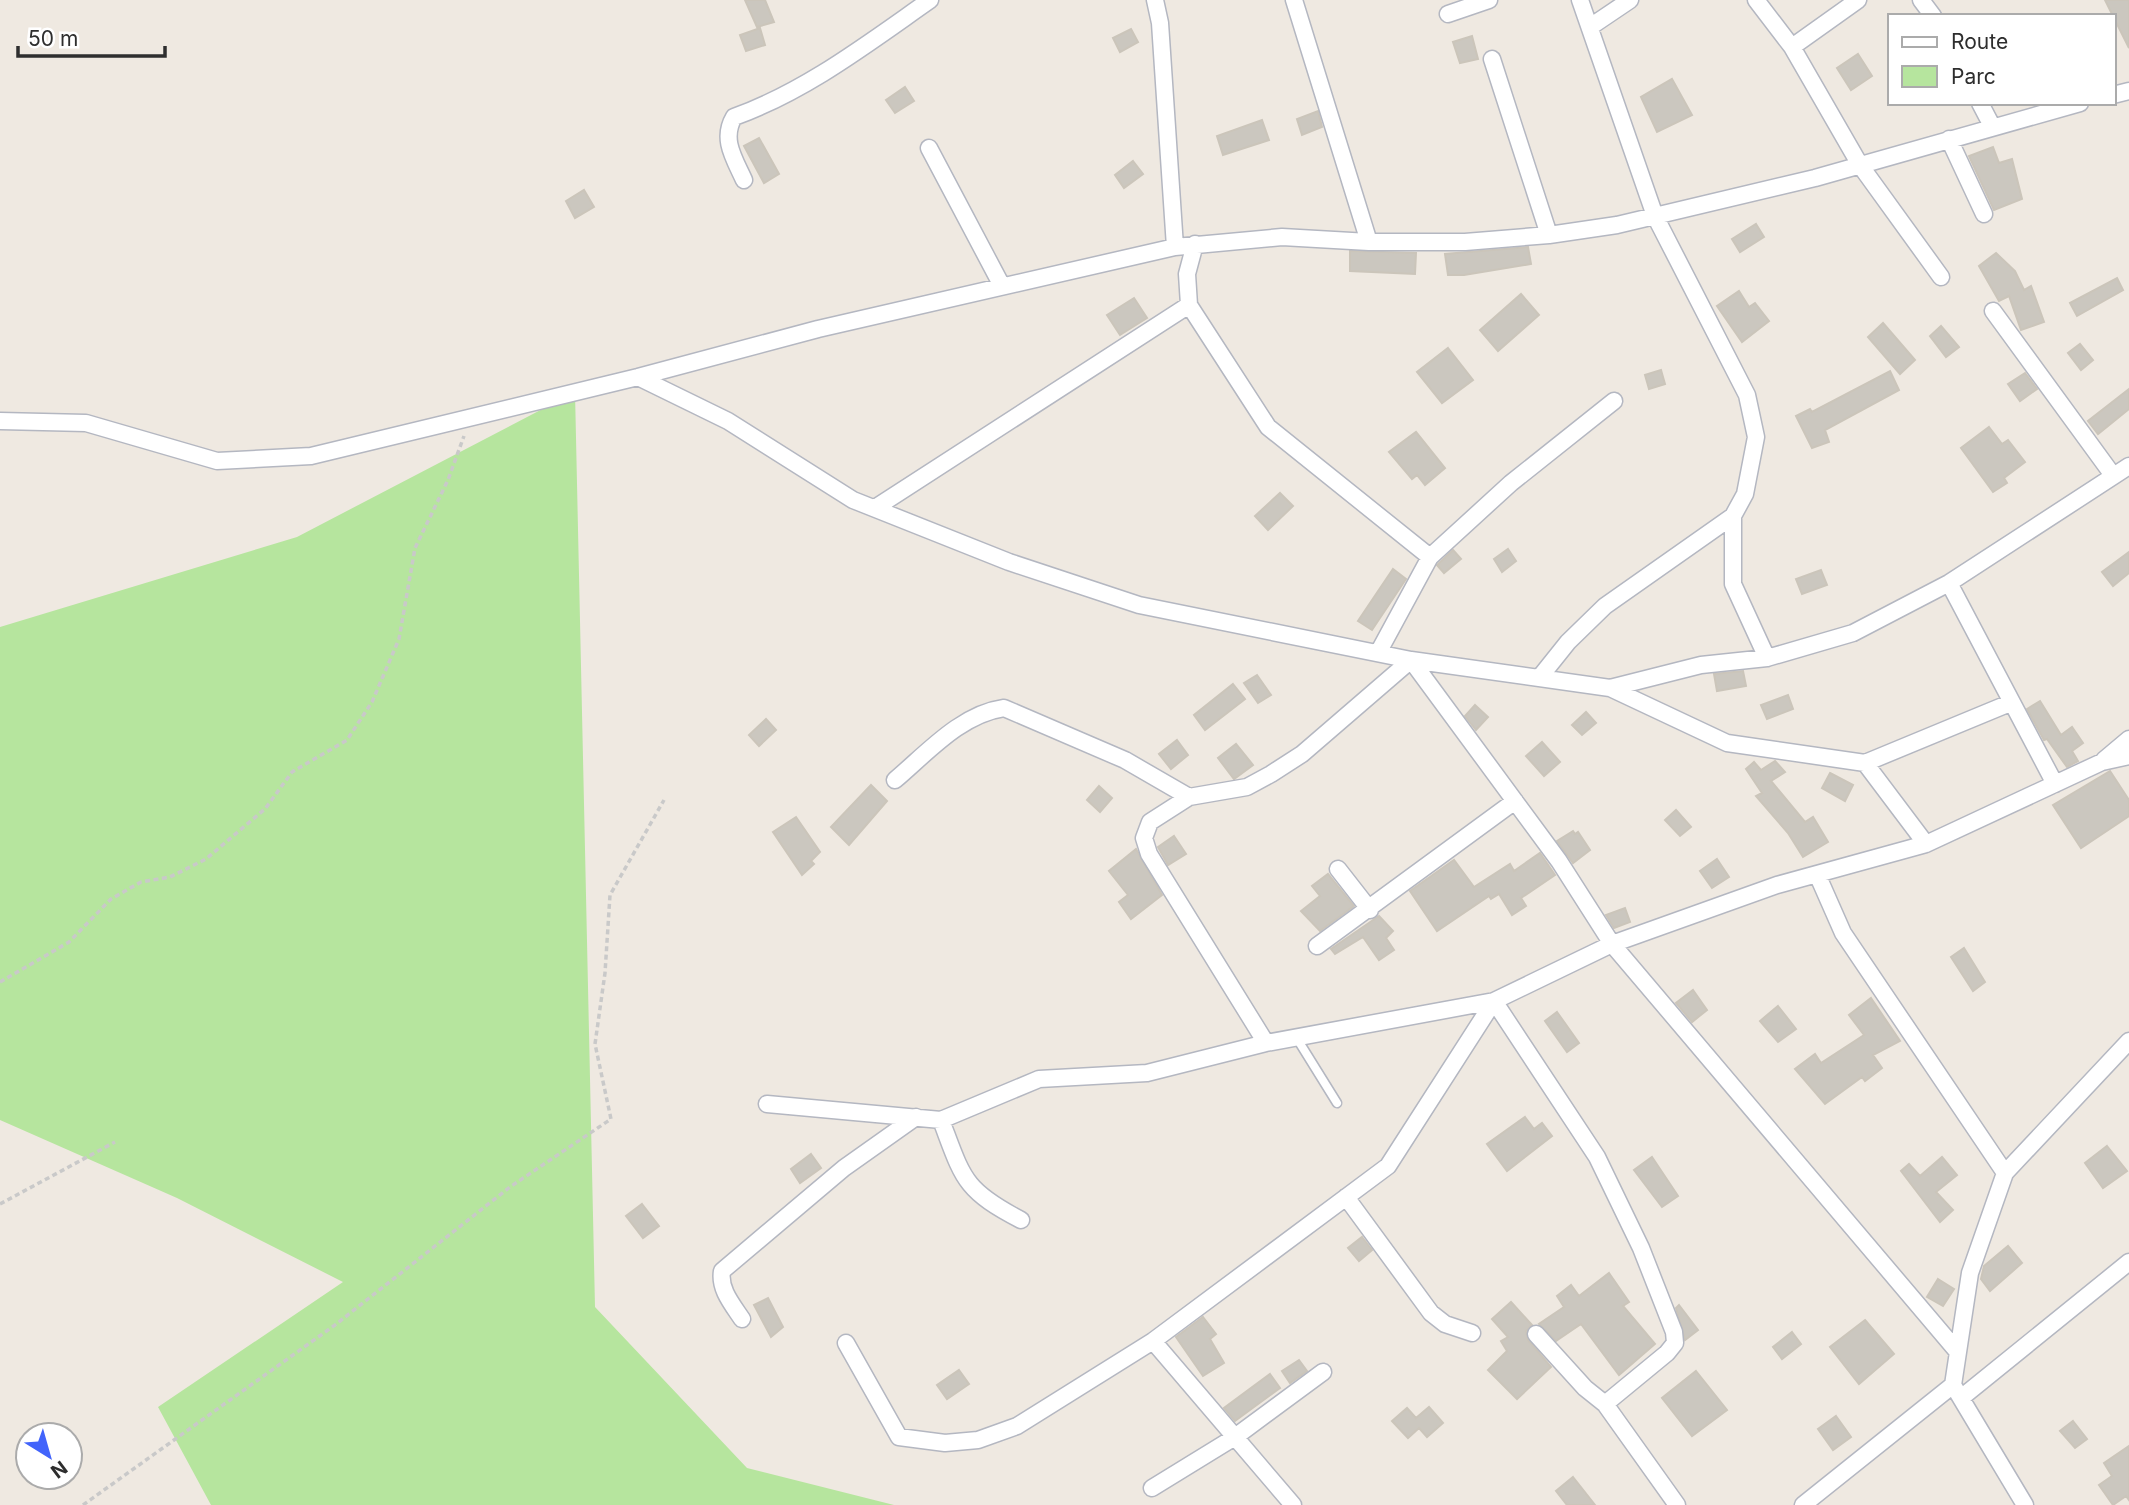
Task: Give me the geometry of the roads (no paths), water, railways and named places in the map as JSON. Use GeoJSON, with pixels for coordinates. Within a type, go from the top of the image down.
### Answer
{"type":"FeatureCollection","features":[{"type":"Feature","properties":{"kind":"street"},"geometry":{"type":"LineString","coordinates":[[744,180],[729,147],[726,130],[734,117],[777,101],[813,81],[930,0]]}},
{"type":"Feature","properties":{"kind":"street"},"geometry":{"type":"LineString","coordinates":[[1155,0],[1160,23],[1166,91],[1175,247]]}},
{"type":"Feature","properties":{"kind":"street"},"geometry":{"type":"LineString","coordinates":[[1294,0],[1369,242]]}},
{"type":"Feature","properties":{"kind":"street"},"geometry":{"type":"LineString","coordinates":[[1448,14],[1489,0]]}},
{"type":"Feature","properties":{"kind":"street"},"geometry":{"type":"LineString","coordinates":[[1540,677],[1567,642],[1605,606],[1733,516],[1745,494],[1756,437],[1747,395],[1655,216],[1580,0]]}},
{"type":"Feature","properties":{"kind":"street"},"geometry":{"type":"LineString","coordinates":[[1590,27],[1630,0]]}},
{"type":"Feature","properties":{"kind":"street"},"geometry":{"type":"LineString","coordinates":[[1756,0],[1792,47],[1860,165],[1941,277]]}},
{"type":"Feature","properties":{"kind":"street"},"geometry":{"type":"LineString","coordinates":[[1792,47],[1858,0]]}},
{"type":"Feature","properties":{"kind":"street"},"geometry":{"type":"LineString","coordinates":[[1492,59],[1549,235]]}},
{"type":"Feature","properties":{"kind":"street"},"geometry":{"type":"LineString","coordinates":[[1981,105],[1992,126]]}},
{"type":"Feature","properties":{"kind":"street"},"geometry":{"type":"LineString","coordinates":[[0,421],[86,423],[218,461],[312,456],[638,377],[818,329],[1175,247],[1282,237],[1369,242],[1465,242],[1549,235],[1655,216],[1860,165],[2072,105]]}},
{"type":"Feature","properties":{"kind":"street"},"geometry":{"type":"LineString","coordinates":[[1949,139],[1984,214]]}},
{"type":"Feature","properties":{"kind":"street"},"geometry":{"type":"LineString","coordinates":[[929,148],[1002,286]]}},
{"type":"Feature","properties":{"kind":"street"},"geometry":{"type":"LineString","coordinates":[[1195,244],[1187,274],[1189,304],[1268,427],[1430,556]]}},
{"type":"Feature","properties":{"kind":"street"},"geometry":{"type":"LineString","coordinates":[[875,509],[1189,304]]}},
{"type":"Feature","properties":{"kind":"street"},"geometry":{"type":"LineString","coordinates":[[1993,311],[2112,474]]}},
{"type":"Feature","properties":{"kind":"street"},"geometry":{"type":"LineString","coordinates":[[638,377],[728,421],[853,500],[1009,562],[1139,605],[1410,660],[1610,688],[1727,743],[1865,762],[2010,703]]}},
{"type":"Feature","properties":{"kind":"street"},"geometry":{"type":"LineString","coordinates":[[1378,653],[1430,556],[1511,483],[1614,401]]}},
{"type":"Feature","properties":{"kind":"street"},"geometry":{"type":"LineString","coordinates":[[1610,688],[1701,665],[1767,658],[1853,633],[1949,583],[2112,474],[2129,466]]}},
{"type":"Feature","properties":{"kind":"street"},"geometry":{"type":"LineString","coordinates":[[1733,516],[1732,584],[1767,658]]}},
{"type":"Feature","properties":{"kind":"street"},"geometry":{"type":"LineString","coordinates":[[1949,583],[2055,784]]}},
{"type":"Feature","properties":{"kind":"street"},"geometry":{"type":"LineString","coordinates":[[1266,1043],[1149,854],[1144,838],[1150,822],[1189,797],[1247,787],[1271,775],[1302,754],[1410,660]]}},
{"type":"Feature","properties":{"kind":"street"},"geometry":{"type":"LineString","coordinates":[[1410,660],[1559,861],[1612,944],[1958,1351]]}},
{"type":"Feature","properties":{"kind":"street"},"geometry":{"type":"LineString","coordinates":[[895,780],[964,724],[984,711],[1004,708],[1125,761],[1189,797]]}},
{"type":"Feature","properties":{"kind":"street"},"geometry":{"type":"LineString","coordinates":[[2102,762],[2129,739]]}},
{"type":"Feature","properties":{"kind":"street"},"geometry":{"type":"LineString","coordinates":[[767,1104],[941,1119],[1039,1079],[1147,1073],[1266,1043],[1494,1001],[1612,944],[1777,885],[1926,844],[2102,762],[2129,756]]}},
{"type":"Feature","properties":{"kind":"street"},"geometry":{"type":"LineString","coordinates":[[1865,762],[1926,844]]}},
{"type":"Feature","properties":{"kind":"street"},"geometry":{"type":"LineString","coordinates":[[1317,946],[1370,910],[1515,801]]}},
{"type":"Feature","properties":{"kind":"street"},"geometry":{"type":"LineString","coordinates":[[1338,869],[1370,910]]}},
{"type":"Feature","properties":{"kind":"street"},"geometry":{"type":"LineString","coordinates":[[1817,874],[1843,933],[2005,1173]]}},
{"type":"Feature","properties":{"kind":"street"},"geometry":{"type":"LineString","coordinates":[[846,1343],[899,1437],[944,1443],[978,1440],[1017,1426],[1153,1341],[1388,1166],[1494,1001]]}},
{"type":"Feature","properties":{"kind":"street"},"geometry":{"type":"LineString","coordinates":[[1494,1001],[1597,1157],[1641,1248],[1674,1332],[1675,1343],[1667,1353],[1605,1404]]}},
{"type":"Feature","properties":{"kind":"street"},"geometry":{"type":"LineString","coordinates":[[2025,1505],[1957,1392],[1958,1351],[1970,1273],[2005,1173],[2129,1041]]}},
{"type":"Feature","properties":{"kind":"street"},"geometry":{"type":"LineString","coordinates":[[742,1319],[723,1287],[722,1271],[844,1168],[916,1118]]}},
{"type":"Feature","properties":{"kind":"street"},"geometry":{"type":"LineString","coordinates":[[941,1119],[966,1181],[973,1191],[1021,1220]]}},
{"type":"Feature","properties":{"kind":"street"},"geometry":{"type":"LineString","coordinates":[[1346,1197],[1431,1313],[1445,1324],[1472,1333]]}},
{"type":"Feature","properties":{"kind":"street"},"geometry":{"type":"LineString","coordinates":[[1803,1505],[2129,1262]]}},
{"type":"Feature","properties":{"kind":"street"},"geometry":{"type":"LineString","coordinates":[[1536,1334],[1585,1388],[1605,1404],[1677,1505]]}},
{"type":"Feature","properties":{"kind":"street"},"geometry":{"type":"LineString","coordinates":[[1153,1341],[1293,1505]]}},
{"type":"Feature","properties":{"kind":"street"},"geometry":{"type":"LineString","coordinates":[[1152,1488],[1235,1437],[1323,1372]]}},
{"type":"Feature","properties":{"kind":"lane"},"geometry":{"type":"LineString","coordinates":[[1296,1037],[1337,1103]]}}]}
